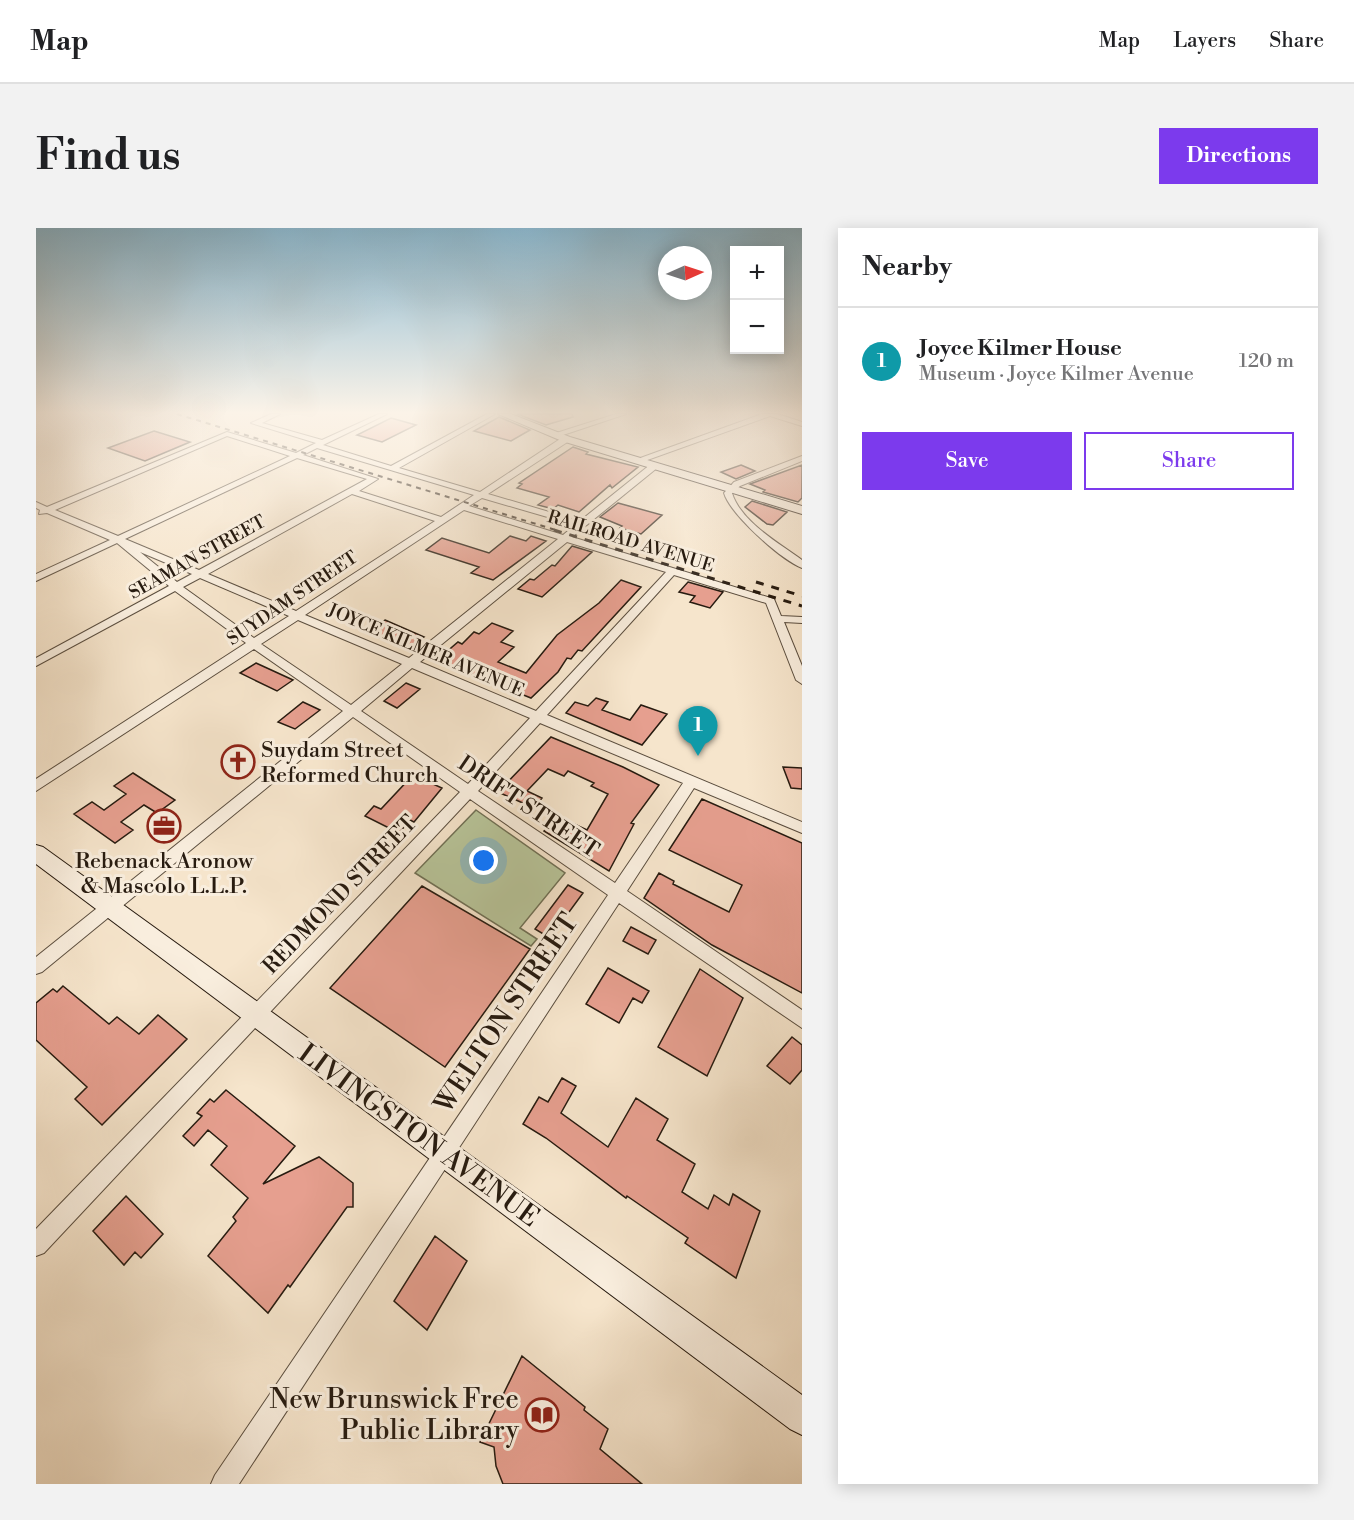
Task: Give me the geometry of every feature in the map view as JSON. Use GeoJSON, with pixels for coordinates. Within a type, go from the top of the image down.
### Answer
{"type":"FeatureCollection","features":[{"type":"Feature","properties":{"kind":"main road"},"geometry":{"type":"LineString","coordinates":[[676,473],[802,510]]}},
{"type":"Feature","properties":{"kind":"main road","name":"LIVINGSTON AVENUE"},"geometry":{"type":"LineString","coordinates":[[36,853],[802,1417]]}},
{"type":"Feature","properties":{"kind":"street"},"geometry":{"type":"LineString","coordinates":[[36,514],[136,473]]}},
{"type":"Feature","properties":{"kind":"street"},"geometry":{"type":"LineString","coordinates":[[36,578],[259,473]]}},
{"type":"Feature","properties":{"kind":"street","name":"SEAMAN STREET"},"geometry":{"type":"LineString","coordinates":[[36,663],[374,479],[354,473]]}},
{"type":"Feature","properties":{"kind":"street","name":"RAILROAD AVENUE"},"geometry":{"type":"LineString","coordinates":[[408,473],[583,525]]}},
{"type":"Feature","properties":{"kind":"street","name":"SUYDAM STREET"},"geometry":{"type":"LineString","coordinates":[[36,786],[256,645],[298,615],[516,473]]}},
{"type":"Feature","properties":{"kind":"street"},"geometry":{"type":"LineString","coordinates":[[36,967],[646,473]]}},
{"type":"Feature","properties":{"kind":"street"},"geometry":{"type":"LineString","coordinates":[[765,473],[737,484],[730,489],[727,496],[733,508],[802,566]]}},
{"type":"Feature","properties":{"kind":"street"},"geometry":{"type":"LineString","coordinates":[[351,491],[442,520]]}},
{"type":"Feature","properties":{"kind":"street","name":"JOYCE KILMER AVENUE"},"geometry":{"type":"LineString","coordinates":[[36,505],[802,828]]}},
{"type":"Feature","properties":{"kind":"street","name":"RAILROAD AVENUE"},"geometry":{"type":"LineString","coordinates":[[463,507],[770,602],[777,619]]}},
{"type":"Feature","properties":{"kind":"street","name":"DRIFT STREET"},"geometry":{"type":"LineString","coordinates":[[118,539],[176,587],[256,645],[802,1020]]}},
{"type":"Feature","properties":{"kind":"street","name":"REDMOND STREET"},"geometry":{"type":"LineString","coordinates":[[36,1245],[469,792],[672,571]]}},
{"type":"Feature","properties":{"kind":"street"},"geometry":{"type":"LineString","coordinates":[[802,620],[777,619],[802,680]]}},
{"type":"Feature","properties":{"kind":"street","name":"WELTON STREET"},"geometry":{"type":"LineString","coordinates":[[224,1484],[620,893],[692,781]]}},
{"type":"Feature","properties":{"kind":"green space"},"geometry":{"type":"Polygon","coordinates":[[[476,810],[565,873],[520,928],[537,939],[531,946],[415,873],[476,810]]]}},
{"type":"Feature","properties":{"kind":"building"},"geometry":{"type":"Polygon","coordinates":[[[535,473],[631,473],[612,488],[610,485],[579,512],[558,505],[553,509],[538,505],[549,497],[517,488],[522,484],[519,483],[535,473]]]}},
{"type":"Feature","properties":{"kind":"building"},"geometry":{"type":"Polygon","coordinates":[[[722,473],[751,473],[736,479],[722,473]]]}},
{"type":"Feature","properties":{"kind":"building"},"geometry":{"type":"Polygon","coordinates":[[[781,473],[802,473],[802,498],[798,502],[763,492],[765,490],[750,484],[781,473]]]}},
{"type":"Feature","properties":{"kind":"building"},"geometry":{"type":"Polygon","coordinates":[[[752,501],[787,512],[773,525],[767,524],[745,507],[752,501]]]}},
{"type":"Feature","properties":{"kind":"building"},"geometry":{"type":"Polygon","coordinates":[[[618,503],[662,515],[641,534],[620,528],[622,526],[600,517],[618,503]]]}},
{"type":"Feature","properties":{"kind":"building"},"geometry":{"type":"Polygon","coordinates":[[[510,536],[526,541],[531,536],[546,541],[493,580],[471,573],[479,567],[426,550],[442,538],[489,553],[510,536]]]}},
{"type":"Feature","properties":{"kind":"building"},"geometry":{"type":"Polygon","coordinates":[[[572,546],[592,552],[542,597],[518,589],[530,579],[534,580],[552,565],[555,566],[572,546]]]}},
{"type":"Feature","properties":{"kind":"building"},"geometry":{"type":"Polygon","coordinates":[[[621,580],[641,587],[582,651],[578,650],[571,659],[567,658],[558,672],[531,698],[437,660],[458,642],[462,644],[474,632],[479,634],[492,623],[513,631],[501,642],[514,647],[498,662],[526,673],[557,635],[599,603],[621,580]]]}},
{"type":"Feature","properties":{"kind":"building"},"geometry":{"type":"Polygon","coordinates":[[[688,582],[723,592],[710,608],[690,602],[695,596],[679,592],[688,582]]]}},
{"type":"Feature","properties":{"kind":"building"},"geometry":{"type":"Polygon","coordinates":[[[385,620],[424,637],[408,649],[368,633],[385,620]]]}},
{"type":"Feature","properties":{"kind":"building"},"geometry":{"type":"Polygon","coordinates":[[[256,663],[293,680],[277,691],[240,673],[256,663]]]}},
{"type":"Feature","properties":{"kind":"building"},"geometry":{"type":"Polygon","coordinates":[[[406,683],[420,689],[397,708],[384,701],[406,683]]]}},
{"type":"Feature","properties":{"kind":"building"},"geometry":{"type":"Polygon","coordinates":[[[596,698],[608,702],[602,710],[630,720],[641,705],[667,714],[642,745],[566,713],[575,702],[588,706],[596,698]]]}},
{"type":"Feature","properties":{"kind":"building"},"geometry":{"type":"Polygon","coordinates":[[[303,702],[320,710],[295,729],[278,722],[303,702]]]}},
{"type":"Feature","properties":{"kind":"building"},"geometry":{"type":"Polygon","coordinates":[[[551,737],[623,767],[659,785],[631,823],[634,824],[609,871],[544,831],[557,816],[587,830],[608,794],[591,786],[594,783],[568,771],[564,776],[548,769],[527,791],[542,798],[534,808],[498,792],[551,737]]]}},
{"type":"Feature","properties":{"kind":"building"},"geometry":{"type":"Polygon","coordinates":[[[783,767],[802,768],[802,789],[791,788],[783,767]]]}},
{"type":"Feature","properties":{"kind":"building"},"geometry":{"type":"Polygon","coordinates":[[[133,773],[175,800],[157,813],[144,805],[121,822],[133,830],[115,843],[74,814],[92,802],[104,810],[126,794],[114,786],[133,773]]]}},
{"type":"Feature","properties":{"kind":"building"},"geometry":{"type":"Polygon","coordinates":[[[413,775],[442,788],[414,822],[410,820],[399,833],[365,816],[374,806],[381,809],[413,775]]]}},
{"type":"Feature","properties":{"kind":"building"},"geometry":{"type":"Polygon","coordinates":[[[702,799],[802,843],[802,993],[712,945],[644,898],[659,873],[674,881],[673,884],[729,912],[742,885],[669,850],[702,799]]]}},
{"type":"Feature","properties":{"kind":"building"},"geometry":{"type":"Polygon","coordinates":[[[568,885],[583,893],[550,938],[535,929],[568,885]]]}},
{"type":"Feature","properties":{"kind":"building"},"geometry":{"type":"Polygon","coordinates":[[[422,886],[530,949],[445,1067],[330,988],[422,886]]]}},
{"type":"Feature","properties":{"kind":"building"},"geometry":{"type":"Polygon","coordinates":[[[631,927],[656,940],[648,954],[623,941],[631,927]]]}},
{"type":"Feature","properties":{"kind":"building"},"geometry":{"type":"Polygon","coordinates":[[[608,968],[649,991],[642,1003],[633,998],[619,1023],[586,1004],[608,968]]]}},
{"type":"Feature","properties":{"kind":"building"},"geometry":{"type":"Polygon","coordinates":[[[700,969],[743,998],[707,1076],[658,1047],[700,969]]]}},
{"type":"Feature","properties":{"kind":"building"},"geometry":{"type":"Polygon","coordinates":[[[63,986],[109,1024],[117,1017],[139,1034],[158,1015],[187,1039],[102,1125],[75,1099],[87,1087],[36,1040],[36,1003],[53,989],[57,992],[63,986]]]}},
{"type":"Feature","properties":{"kind":"building"},"geometry":{"type":"Polygon","coordinates":[[[792,1037],[802,1045],[802,1070],[790,1084],[767,1066],[792,1037]]]}},
{"type":"Feature","properties":{"kind":"building"},"geometry":{"type":"Polygon","coordinates":[[[562,1078],[576,1086],[561,1113],[608,1147],[636,1098],[668,1119],[657,1140],[695,1164],[682,1192],[708,1209],[714,1195],[729,1205],[733,1194],[760,1211],[736,1278],[685,1243],[688,1238],[627,1196],[626,1198],[546,1138],[523,1124],[539,1097],[548,1102],[562,1078]]]}},
{"type":"Feature","properties":{"kind":"building"},"geometry":{"type":"Polygon","coordinates":[[[226,1090],[295,1146],[263,1184],[319,1157],[353,1183],[353,1207],[347,1207],[290,1287],[288,1285],[268,1313],[208,1256],[236,1221],[233,1217],[248,1198],[211,1165],[227,1146],[208,1130],[194,1146],[183,1136],[202,1116],[197,1113],[210,1099],[214,1102],[226,1090]]]}},
{"type":"Feature","properties":{"kind":"building"},"geometry":{"type":"Polygon","coordinates":[[[126,1196],[163,1234],[141,1258],[135,1252],[124,1265],[93,1231],[126,1196]]]}},
{"type":"Feature","properties":{"kind":"building"},"geometry":{"type":"Polygon","coordinates":[[[435,1236],[467,1261],[427,1330],[394,1301],[435,1236]]]}},
{"type":"Feature","properties":{"kind":"building","name":"New Brunswick Free Public Library"},"geometry":{"type":"Polygon","coordinates":[[[522,1356],[585,1407],[584,1410],[608,1429],[600,1449],[642,1484],[503,1484],[496,1466],[494,1447],[480,1442],[522,1356]]]}},
{"type":"Feature","properties":{"kind":"railway"},"geometry":{"type":"LineString","coordinates":[[368,473],[559,531]]}},
{"type":"Feature","properties":{"kind":"railway"},"geometry":{"type":"LineString","coordinates":[[554,530],[802,606]]}},
{"type":"Feature","properties":{"kind":"railway"},"geometry":{"type":"LineString","coordinates":[[756,582],[802,596]]}},
{"type":"Feature","properties":{"kind":"place","name":"Joyce Kilmer House"},"geometry":{"type":"Point","coordinates":[698,756]}},
{"type":"Feature","properties":{"kind":"place","name":"Suydam Street Reformed Church"},"geometry":{"type":"Point","coordinates":[238,762]}},
{"type":"Feature","properties":{"kind":"place","name":"Rebenack Aronow & Mascolo L.L.P."},"geometry":{"type":"Point","coordinates":[164,826]}},
{"type":"Feature","properties":{"kind":"place","name":"New Brunswick Free Public Library"},"geometry":{"type":"Point","coordinates":[542,1415]}}]}
